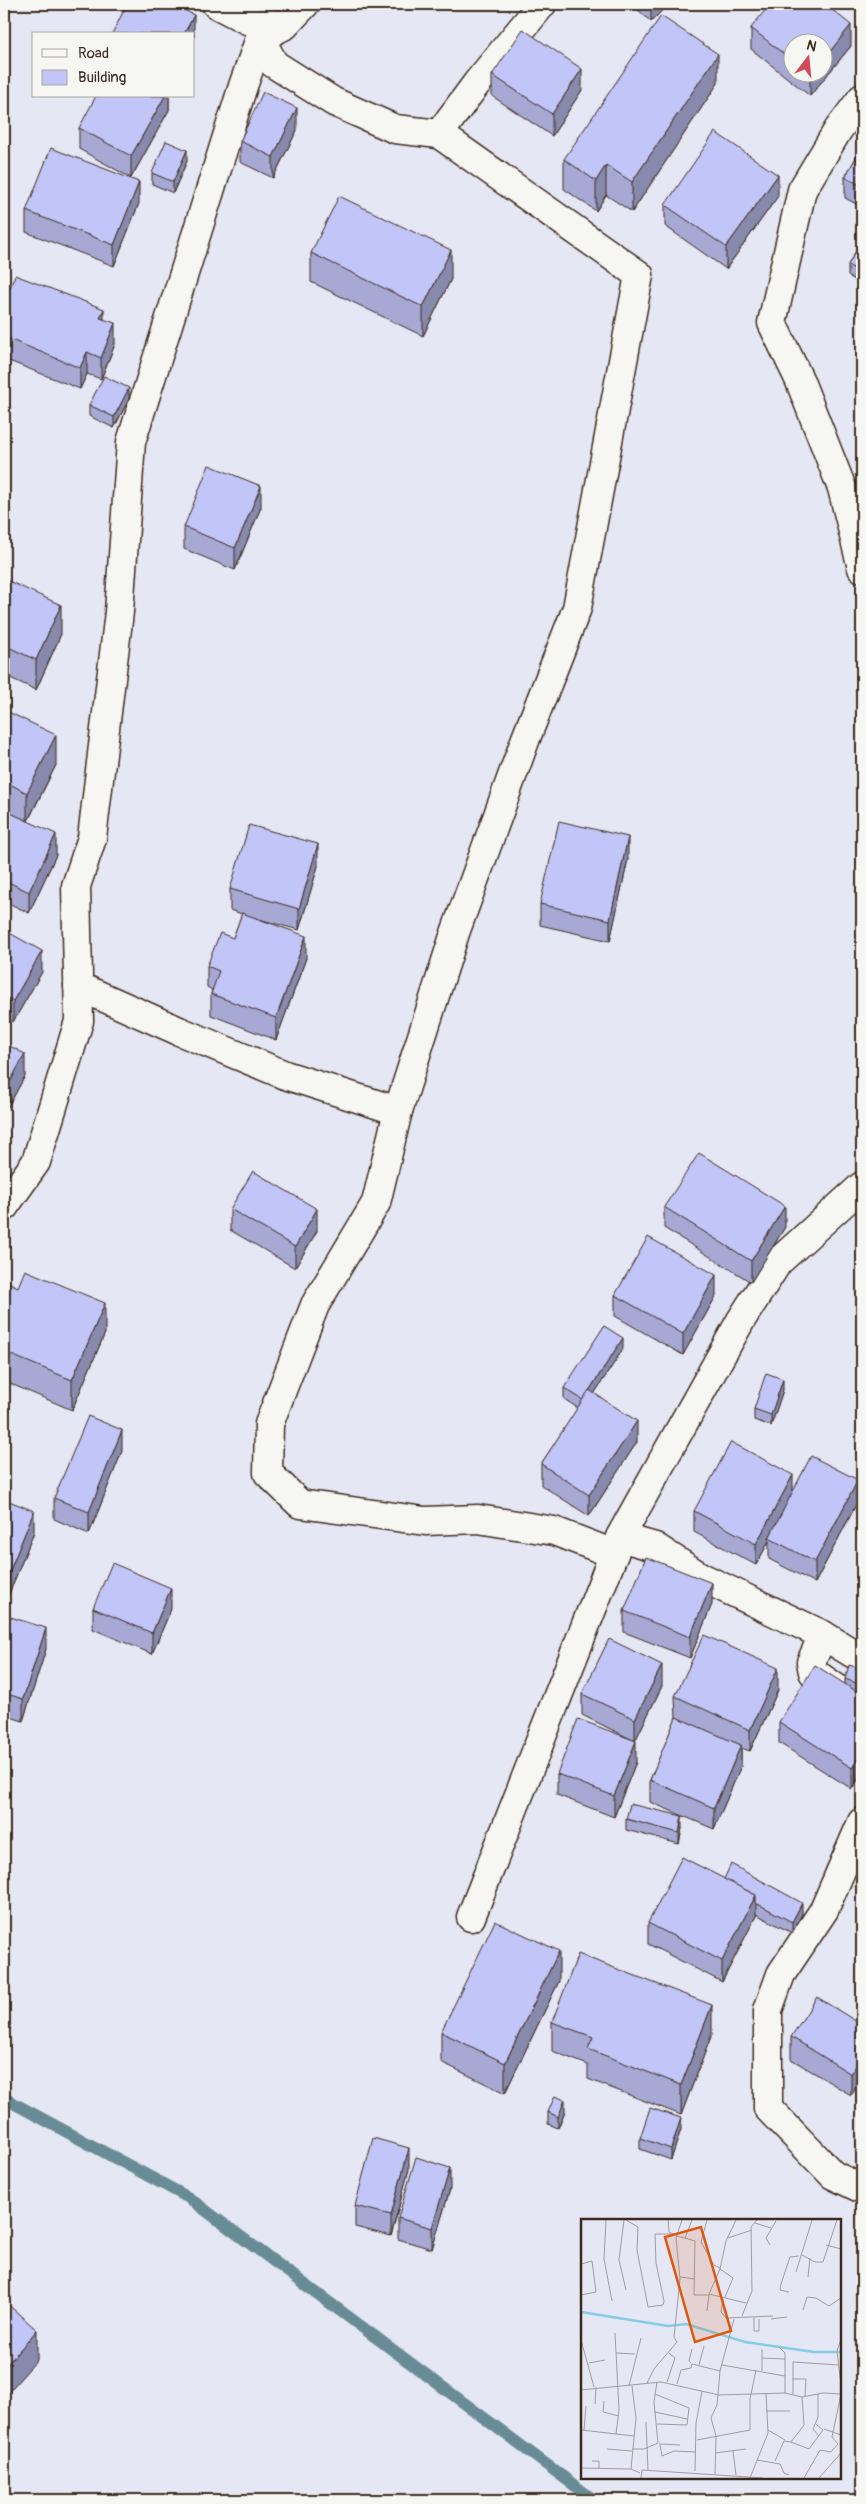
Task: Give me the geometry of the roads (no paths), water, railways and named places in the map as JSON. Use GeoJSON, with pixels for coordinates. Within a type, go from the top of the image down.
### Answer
{"type":"FeatureCollection","features":[{"type":"Feature","properties":{"kind":"street"},"geometry":{"type":"LineString","coordinates":[[216,4],[247,20],[286,25]]}},
{"type":"Feature","properties":{"kind":"street"},"geometry":{"type":"LineString","coordinates":[[4,1207],[36,1162],[79,1021],[75,932],[76,886],[92,838],[119,612],[131,442],[243,86],[260,38],[286,25],[305,4]]}},
{"type":"Feature","properties":{"kind":"street"},"geometry":{"type":"LineString","coordinates":[[439,134],[477,83],[542,4]]}},
{"type":"Feature","properties":{"kind":"street"},"geometry":{"type":"LineString","coordinates":[[260,38],[274,64],[334,102],[395,128],[439,134],[639,275],[577,608],[526,738],[455,932],[398,1111],[376,1203],[315,1305],[269,1424],[268,1473],[300,1504],[425,1521],[478,1518],[554,1531],[617,1545],[654,1547],[701,1577],[823,1635],[862,1659]]}},
{"type":"Feature","properties":{"kind":"street"},"geometry":{"type":"LineString","coordinates":[[862,98],[838,130],[802,190],[772,323],[799,379],[842,488],[862,568]]}},
{"type":"Feature","properties":{"kind":"street"},"geometry":{"type":"LineString","coordinates":[[78,986],[285,1075],[398,1111]]}},
{"type":"Feature","properties":{"kind":"street"},"geometry":{"type":"LineString","coordinates":[[470,1917],[617,1545],[741,1320],[778,1262],[862,1186]]}},
{"type":"Feature","properties":{"kind":"street"},"geometry":{"type":"LineString","coordinates":[[823,1635],[811,1662],[813,1672],[862,1706]]}},
{"type":"Feature","properties":{"kind":"street"},"geometry":{"type":"LineString","coordinates":[[862,1822],[824,1910],[781,1974],[768,2010],[768,2108],[833,2175],[862,2189]]}},
{"type":"Feature","properties":{"kind":"waterway"},"geometry":{"type":"LineString","coordinates":[[4,2098],[189,2198],[594,2500]]}}]}
